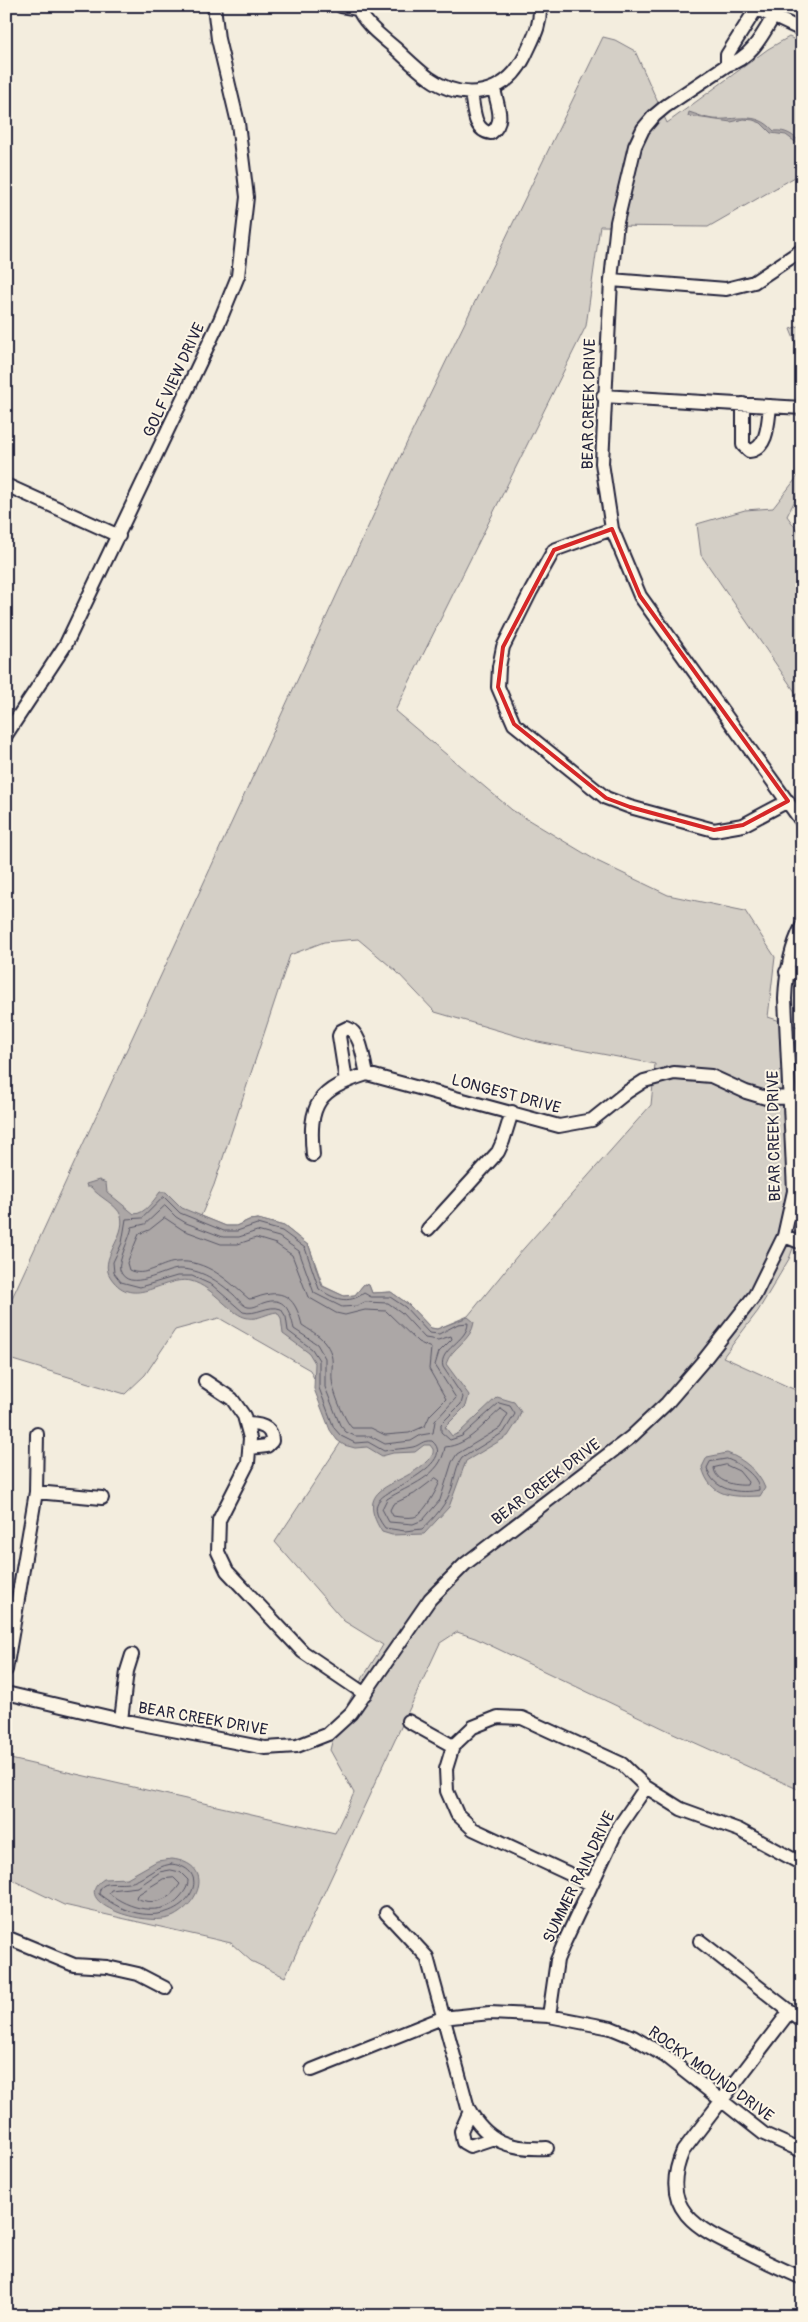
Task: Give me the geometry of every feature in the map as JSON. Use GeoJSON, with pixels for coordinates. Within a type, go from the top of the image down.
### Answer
{"type":"FeatureCollection","features":[{"type":"Feature","properties":{"kind":"street","name":"GOLF VIEW DRIVE"},"geometry":{"type":"LineString","coordinates":[[6,735],[66,644],[220,320],[238,276],[247,197],[238,123],[218,39],[214,6]]}},
{"type":"Feature","properties":{"kind":"street"},"geometry":{"type":"LineString","coordinates":[[341,6],[358,8],[370,26],[430,79],[448,88],[471,93],[494,89],[507,79],[521,63],[541,22],[540,6]]}},
{"type":"Feature","properties":{"kind":"street"},"geometry":{"type":"LineString","coordinates":[[727,65],[727,55],[762,10],[802,30]]}},
{"type":"Feature","properties":{"kind":"street","name":"BEAR CREEK DRIVE"},"geometry":{"type":"LineString","coordinates":[[762,10],[762,36],[750,52],[737,62],[727,65],[666,106],[643,129],[630,164],[619,214],[611,280],[603,396],[602,463],[612,529],[640,596],[802,822]]}},
{"type":"Feature","properties":{"kind":"street"},"geometry":{"type":"LineString","coordinates":[[471,93],[478,127],[483,132],[491,133],[497,128],[500,121],[494,89]]}},
{"type":"Feature","properties":{"kind":"street"},"geometry":{"type":"LineString","coordinates":[[611,280],[726,289],[754,282],[802,250]]}},
{"type":"Feature","properties":{"kind":"street"},"geometry":{"type":"LineString","coordinates":[[603,396],[802,408]]}},
{"type":"Feature","properties":{"kind":"street"},"geometry":{"type":"LineString","coordinates":[[743,404],[743,445],[749,451],[756,450],[762,445],[770,406]]}},
{"type":"Feature","properties":{"kind":"street"},"geometry":{"type":"LineString","coordinates":[[6,485],[118,536]]}},
{"type":"Feature","properties":{"kind":"street"},"geometry":{"type":"LineString","coordinates":[[612,529],[554,550],[530,591],[503,647],[499,667],[498,687],[514,724],[606,798],[630,807],[714,830],[744,825],[788,801]]}},
{"type":"Feature","properties":{"kind":"street","name":"BEAR CREEK DRIVE"},"geometry":{"type":"LineString","coordinates":[[6,1693],[121,1720],[265,1748],[297,1746],[328,1734],[351,1713],[430,1599],[465,1564],[631,1437],[667,1403],[704,1360],[755,1294],[784,1236],[794,1191],[791,1098],[784,999],[786,972],[795,939],[802,926]]}},
{"type":"Feature","properties":{"kind":"street"},"geometry":{"type":"LineString","coordinates":[[786,972],[802,974]]}},
{"type":"Feature","properties":{"kind":"street"},"geometry":{"type":"LineString","coordinates":[[313,1155],[310,1126],[314,1112],[326,1095],[338,1084],[367,1074],[358,1039],[352,1030],[346,1028],[338,1036],[346,1081]]}},
{"type":"Feature","properties":{"kind":"street","name":"LONGEST DRIVE"},"geometry":{"type":"LineString","coordinates":[[367,1074],[559,1126],[592,1120],[644,1081],[674,1074],[711,1076],[746,1092],[766,1098],[791,1098]]}},
{"type":"Feature","properties":{"kind":"street"},"geometry":{"type":"LineString","coordinates":[[428,1229],[498,1152],[504,1141],[512,1112]]}},
{"type":"Feature","properties":{"kind":"street"},"geometry":{"type":"LineString","coordinates":[[784,1236],[802,1243]]}},
{"type":"Feature","properties":{"kind":"street"},"geometry":{"type":"LineString","coordinates":[[205,1381],[232,1399],[244,1416],[250,1448],[248,1463],[219,1520],[218,1552],[227,1571],[303,1652],[365,1694]]}},
{"type":"Feature","properties":{"kind":"street"},"geometry":{"type":"LineString","coordinates":[[246,1424],[257,1424],[268,1428],[272,1434],[272,1441],[267,1446],[250,1448]]}},
{"type":"Feature","properties":{"kind":"street"},"geometry":{"type":"LineString","coordinates":[[6,1670],[36,1492],[37,1434]]}},
{"type":"Feature","properties":{"kind":"street"},"geometry":{"type":"LineString","coordinates":[[36,1492],[102,1498]]}},
{"type":"Feature","properties":{"kind":"street"},"geometry":{"type":"LineString","coordinates":[[121,1720],[132,1655]]}},
{"type":"Feature","properties":{"kind":"street"},"geometry":{"type":"LineString","coordinates":[[591,1884],[473,1830],[457,1814],[447,1791],[446,1769],[453,1746],[474,1727],[498,1717],[522,1718],[622,1764],[646,1787],[681,1809],[739,1830],[802,1864]]}},
{"type":"Feature","properties":{"kind":"street"},"geometry":{"type":"LineString","coordinates":[[408,1721],[453,1746]]}},
{"type":"Feature","properties":{"kind":"street","name":"SUMMER RAIN DRIVE"},"geometry":{"type":"LineString","coordinates":[[550,2016],[557,1960],[618,1828],[646,1787]]}},
{"type":"Feature","properties":{"kind":"street"},"geometry":{"type":"LineString","coordinates":[[386,1913],[427,1957],[442,2018],[470,2111],[479,2127],[494,2138],[525,2149],[547,2148]]}},
{"type":"Feature","properties":{"kind":"street"},"geometry":{"type":"LineString","coordinates":[[6,1937],[74,1965],[107,1967],[138,1974],[165,1988]]}},
{"type":"Feature","properties":{"kind":"street"},"geometry":{"type":"LineString","coordinates":[[700,1940],[802,2021]]}},
{"type":"Feature","properties":{"kind":"street"},"geometry":{"type":"LineString","coordinates":[[790,2011],[683,2151],[676,2174],[678,2200],[690,2221],[708,2234],[802,2278]]}},
{"type":"Feature","properties":{"kind":"street","name":"ROCKY MOUND DRIVE"},"geometry":{"type":"LineString","coordinates":[[312,2070],[442,2018],[490,2013],[550,2016],[611,2028],[633,2037],[664,2056],[764,2134],[802,2151]]}},
{"type":"Feature","properties":{"kind":"street"},"geometry":{"type":"LineString","coordinates":[[470,2111],[461,2131],[464,2142],[470,2146],[494,2138]]}},
{"type":"Feature","properties":{"kind":"highlighted area"},"geometry":{"type":"Polygon","coordinates":[[[612,529],[640,596],[788,801],[743,825],[714,830],[630,807],[606,798],[514,724],[498,687],[503,647],[554,550],[612,529]]]}},
{"type":"Feature","properties":{"kind":"shaded area"},"geometry":{"type":"Polygon","coordinates":[[[603,37],[615,40],[635,51],[667,123],[768,49],[789,37],[802,43],[802,173],[708,227],[600,226],[586,326],[395,711],[512,810],[597,861],[668,895],[745,911],[775,957],[768,1017],[802,1028],[801,1227],[789,1259],[758,1311],[723,1357],[802,1393],[802,1791],[671,1732],[475,1638],[457,1632],[440,1643],[285,1977],[251,1961],[231,1943],[64,1905],[6,1877],[6,1758],[335,1833],[354,1793],[330,1750],[345,1708],[383,1645],[344,1621],[275,1542],[343,1439],[310,1370],[219,1318],[175,1330],[145,1375],[125,1394],[6,1358],[6,1311],[410,436],[603,37]],[[358,939],[324,942],[290,955],[214,1185],[201,1216],[226,1226],[236,1226],[249,1220],[258,1219],[284,1226],[309,1246],[323,1286],[344,1296],[355,1295],[364,1284],[369,1285],[372,1293],[391,1292],[408,1304],[431,1328],[437,1329],[468,1316],[517,1256],[651,1105],[655,1064],[538,1042],[435,1012],[396,971],[358,939]]]}},
{"type":"Feature","properties":{"kind":"shaded area"},"geometry":{"type":"Polygon","coordinates":[[[802,325],[802,351],[798,349],[790,329],[802,325]]]}},
{"type":"Feature","properties":{"kind":"shaded area"},"geometry":{"type":"Polygon","coordinates":[[[802,471],[802,486],[787,516],[802,537],[802,702],[701,555],[697,524],[745,510],[773,508],[802,471]]]}},
{"type":"Feature","properties":{"kind":"water"},"geometry":{"type":"Polygon","coordinates":[[[689,112],[712,119],[745,118],[760,121],[774,131],[782,131],[792,135],[802,143],[802,147],[786,135],[771,133],[761,123],[753,120],[744,119],[731,122],[688,116],[689,112]]]}},
{"type":"Feature","properties":{"kind":"water"},"geometry":{"type":"Polygon","coordinates":[[[99,1180],[106,1183],[107,1192],[134,1214],[142,1212],[160,1192],[166,1192],[182,1208],[226,1226],[236,1226],[249,1220],[258,1219],[284,1226],[309,1246],[322,1286],[344,1296],[355,1295],[364,1284],[369,1285],[372,1293],[391,1292],[408,1304],[431,1328],[437,1329],[468,1317],[474,1322],[472,1329],[466,1339],[452,1353],[446,1364],[469,1395],[466,1406],[445,1427],[452,1436],[459,1433],[497,1397],[514,1402],[521,1412],[517,1422],[508,1436],[466,1461],[449,1507],[424,1534],[392,1535],[382,1532],[374,1516],[373,1504],[376,1496],[383,1489],[415,1471],[426,1462],[433,1453],[430,1445],[424,1445],[415,1452],[393,1453],[382,1456],[367,1447],[355,1448],[344,1445],[337,1440],[330,1430],[314,1389],[315,1363],[309,1353],[283,1334],[281,1318],[277,1312],[255,1318],[242,1316],[207,1289],[191,1281],[170,1283],[139,1292],[129,1292],[120,1287],[111,1278],[107,1263],[120,1232],[121,1216],[112,1204],[91,1187],[87,1187],[86,1184],[99,1180]]]}},
{"type":"Feature","properties":{"kind":"water"},"geometry":{"type":"Polygon","coordinates":[[[727,1453],[745,1462],[755,1471],[765,1488],[760,1496],[724,1494],[711,1485],[702,1467],[707,1457],[727,1453]]]}},
{"type":"Feature","properties":{"kind":"water"},"geometry":{"type":"Polygon","coordinates":[[[172,1859],[185,1862],[194,1868],[198,1875],[199,1884],[191,1901],[174,1916],[163,1919],[148,1919],[131,1916],[103,1905],[96,1897],[95,1888],[104,1879],[127,1878],[157,1861],[172,1859]]]}}]}
